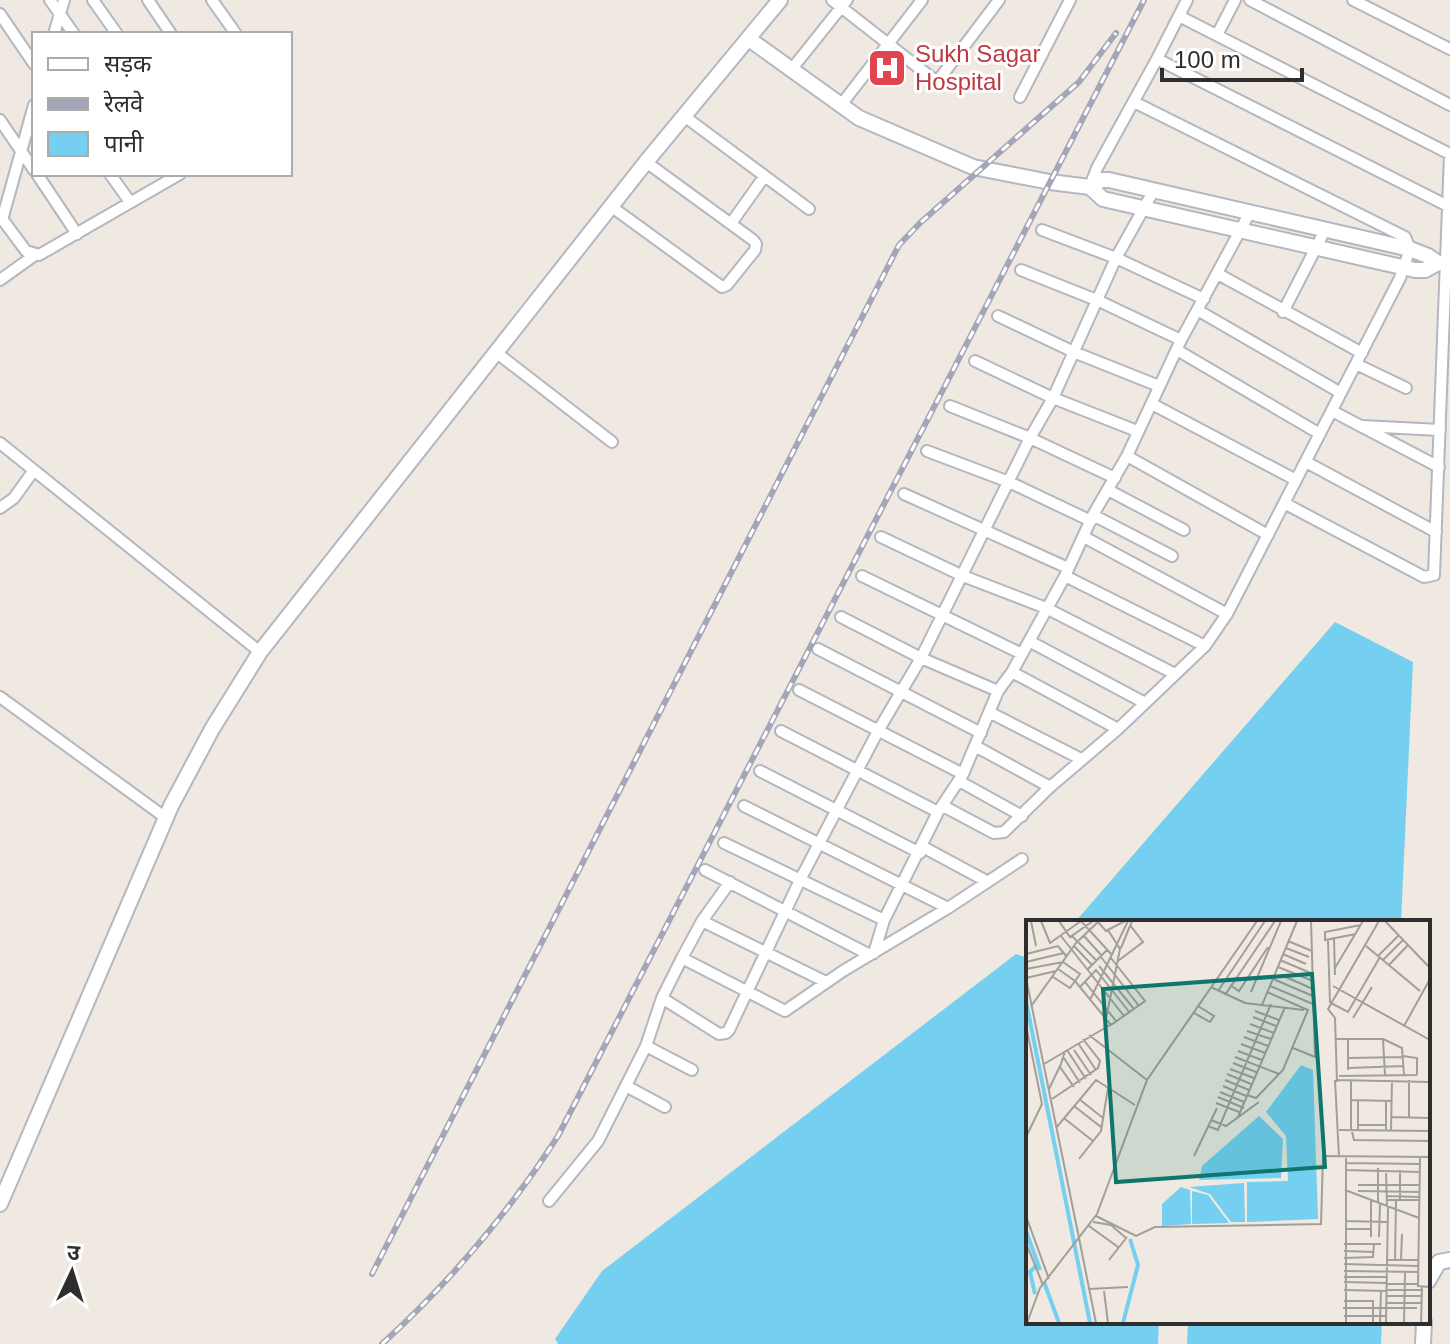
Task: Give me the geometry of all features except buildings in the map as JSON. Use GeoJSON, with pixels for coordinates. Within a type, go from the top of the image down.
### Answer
{"type":"FeatureCollection","features":[{"type":"Feature","properties":{"kind":"main road"},"geometry":{"type":"LineString","coordinates":[[0,1204],[166,818],[212,729],[260,652],[646,162],[780,0]]}},
{"type":"Feature","properties":{"kind":"main road"},"geometry":{"type":"LineString","coordinates":[[749,39],[859,118],[973,167],[1090,187],[1103,199],[1405,269],[1425,270],[1438,263],[1410,249],[1324,232],[1104,179],[1090,187]]}},
{"type":"Feature","properties":{"kind":"main road"},"geometry":{"type":"LineString","coordinates":[[1430,1278],[1439,1262],[1450,1260]]}},
{"type":"Feature","properties":{"kind":"main road"},"geometry":{"type":"LineString","coordinates":[[1423,1344],[1424,1324]]}},
{"type":"Feature","properties":{"kind":"street"},"geometry":{"type":"LineString","coordinates":[[50,0],[73,32]]}},
{"type":"Feature","properties":{"kind":"street"},"geometry":{"type":"LineString","coordinates":[[55,32],[64,0]]}},
{"type":"Feature","properties":{"kind":"street"},"geometry":{"type":"LineString","coordinates":[[93,0],[116,32]]}},
{"type":"Feature","properties":{"kind":"street"},"geometry":{"type":"LineString","coordinates":[[148,0],[170,32]]}},
{"type":"Feature","properties":{"kind":"street"},"geometry":{"type":"LineString","coordinates":[[212,0],[235,32]]}},
{"type":"Feature","properties":{"kind":"street"},"geometry":{"type":"LineString","coordinates":[[841,105],[922,0]]}},
{"type":"Feature","properties":{"kind":"street"},"geometry":{"type":"LineString","coordinates":[[791,70],[840,2],[937,82],[999,0]]}},
{"type":"Feature","properties":{"kind":"street"},"geometry":{"type":"LineString","coordinates":[[1020,97],[1070,0]]}},
{"type":"Feature","properties":{"kind":"street"},"geometry":{"type":"LineString","coordinates":[[1090,187],[1097,168],[1187,0]]}},
{"type":"Feature","properties":{"kind":"street"},"geometry":{"type":"LineString","coordinates":[[1217,35],[1235,0]]}},
{"type":"Feature","properties":{"kind":"street"},"geometry":{"type":"LineString","coordinates":[[1250,0],[1450,105]]}},
{"type":"Feature","properties":{"kind":"street"},"geometry":{"type":"LineString","coordinates":[[1353,0],[1450,49]]}},
{"type":"Feature","properties":{"kind":"street"},"geometry":{"type":"LineString","coordinates":[[0,14],[32,61]]}},
{"type":"Feature","properties":{"kind":"street"},"geometry":{"type":"LineString","coordinates":[[1179,16],[1450,154],[1435,570],[1430,578],[1424,577],[1284,503]]}},
{"type":"Feature","properties":{"kind":"street"},"geometry":{"type":"LineString","coordinates":[[1157,59],[1448,206]]}},
{"type":"Feature","properties":{"kind":"street"},"geometry":{"type":"LineString","coordinates":[[781,731],[998,834],[1004,832],[1050,787],[1118,729],[1205,646],[1227,614],[1405,269],[1410,249],[1405,237],[1134,102]]}},
{"type":"Feature","properties":{"kind":"street"},"geometry":{"type":"LineString","coordinates":[[32,113],[1,218],[26,251],[35,255]]}},
{"type":"Feature","properties":{"kind":"street"},"geometry":{"type":"LineString","coordinates":[[684,116],[809,209]]}},
{"type":"Feature","properties":{"kind":"street"},"geometry":{"type":"LineString","coordinates":[[0,120],[32,167]]}},
{"type":"Feature","properties":{"kind":"street"},"geometry":{"type":"LineString","coordinates":[[612,207],[722,287],[727,285],[756,247],[753,240],[732,222],[646,162]]}},
{"type":"Feature","properties":{"kind":"street"},"geometry":{"type":"LineString","coordinates":[[38,176],[77,234]]}},
{"type":"Feature","properties":{"kind":"street"},"geometry":{"type":"LineString","coordinates":[[111,176],[130,202]]}},
{"type":"Feature","properties":{"kind":"street"},"geometry":{"type":"LineString","coordinates":[[0,280],[35,255],[77,234],[173,176]]}},
{"type":"Feature","properties":{"kind":"street"},"geometry":{"type":"LineString","coordinates":[[732,222],[764,177]]}},
{"type":"Feature","properties":{"kind":"street"},"geometry":{"type":"LineString","coordinates":[[662,998],[723,1035],[729,1030],[801,878],[878,731],[921,658],[1030,438],[1076,353],[1116,258],[1154,190]]}},
{"type":"Feature","properties":{"kind":"street"},"geometry":{"type":"LineString","coordinates":[[872,954],[884,920],[941,809],[961,777],[998,691],[1012,672],[1066,572],[1127,456],[1179,345],[1249,214]]}},
{"type":"Feature","properties":{"kind":"street"},"geometry":{"type":"LineString","coordinates":[[1042,230],[1116,258],[1204,299]]}},
{"type":"Feature","properties":{"kind":"street"},"geometry":{"type":"LineString","coordinates":[[1283,312],[1324,232]]}},
{"type":"Feature","properties":{"kind":"street"},"geometry":{"type":"LineString","coordinates":[[1021,270],[1099,301],[1179,345],[1320,434]]}},
{"type":"Feature","properties":{"kind":"street"},"geometry":{"type":"LineString","coordinates":[[1218,274],[1362,353]]}},
{"type":"Feature","properties":{"kind":"street"},"geometry":{"type":"LineString","coordinates":[[1199,311],[1341,393]]}},
{"type":"Feature","properties":{"kind":"street"},"geometry":{"type":"LineString","coordinates":[[998,316],[1076,353],[1159,386]]}},
{"type":"Feature","properties":{"kind":"street"},"geometry":{"type":"LineString","coordinates":[[497,353],[612,442]]}},
{"type":"Feature","properties":{"kind":"street"},"geometry":{"type":"LineString","coordinates":[[975,361],[1053,398],[1137,431]]}},
{"type":"Feature","properties":{"kind":"street"},"geometry":{"type":"LineString","coordinates":[[1356,364],[1406,388]]}},
{"type":"Feature","properties":{"kind":"street"},"geometry":{"type":"LineString","coordinates":[[1152,404],[1296,480]]}},
{"type":"Feature","properties":{"kind":"street"},"geometry":{"type":"LineString","coordinates":[[950,406],[1030,438],[1115,478]]}},
{"type":"Feature","properties":{"kind":"street"},"geometry":{"type":"LineString","coordinates":[[1332,411],[1439,467]]}},
{"type":"Feature","properties":{"kind":"street"},"geometry":{"type":"LineString","coordinates":[[1360,426],[1440,430]]}},
{"type":"Feature","properties":{"kind":"street"},"geometry":{"type":"LineString","coordinates":[[0,443],[260,652]]}},
{"type":"Feature","properties":{"kind":"street"},"geometry":{"type":"LineString","coordinates":[[927,451],[1009,482],[1172,556]]}},
{"type":"Feature","properties":{"kind":"street"},"geometry":{"type":"LineString","coordinates":[[1127,456],[1268,535]]}},
{"type":"Feature","properties":{"kind":"street"},"geometry":{"type":"LineString","coordinates":[[1306,462],[1436,532]]}},
{"type":"Feature","properties":{"kind":"street"},"geometry":{"type":"LineString","coordinates":[[0,508],[14,498],[34,470]]}},
{"type":"Feature","properties":{"kind":"street"},"geometry":{"type":"LineString","coordinates":[[1108,490],[1184,530]]}},
{"type":"Feature","properties":{"kind":"street"},"geometry":{"type":"LineString","coordinates":[[904,494],[1066,572],[1205,646]]}},
{"type":"Feature","properties":{"kind":"street"},"geometry":{"type":"LineString","coordinates":[[881,537],[963,576],[1046,608],[1175,674]]}},
{"type":"Feature","properties":{"kind":"street"},"geometry":{"type":"LineString","coordinates":[[1084,537],[1227,614]]}},
{"type":"Feature","properties":{"kind":"street"},"geometry":{"type":"LineString","coordinates":[[862,576],[1020,653]]}},
{"type":"Feature","properties":{"kind":"street"},"geometry":{"type":"LineString","coordinates":[[841,617],[921,658],[998,691]]}},
{"type":"Feature","properties":{"kind":"street"},"geometry":{"type":"LineString","coordinates":[[1029,641],[1145,703]]}},
{"type":"Feature","properties":{"kind":"street"},"geometry":{"type":"LineString","coordinates":[[818,649],[981,733]]}},
{"type":"Feature","properties":{"kind":"street"},"geometry":{"type":"LineString","coordinates":[[1012,672],[1118,729]]}},
{"type":"Feature","properties":{"kind":"street"},"geometry":{"type":"LineString","coordinates":[[799,690],[961,777],[1022,816]]}},
{"type":"Feature","properties":{"kind":"street"},"geometry":{"type":"LineString","coordinates":[[0,697],[166,818]]}},
{"type":"Feature","properties":{"kind":"street"},"geometry":{"type":"LineString","coordinates":[[989,712],[1081,759]]}},
{"type":"Feature","properties":{"kind":"street"},"geometry":{"type":"LineString","coordinates":[[975,746],[1050,787]]}},
{"type":"Feature","properties":{"kind":"street"},"geometry":{"type":"LineString","coordinates":[[760,771],[988,882]]}},
{"type":"Feature","properties":{"kind":"street"},"geometry":{"type":"LineString","coordinates":[[744,806],[948,908]]}},
{"type":"Feature","properties":{"kind":"street"},"geometry":{"type":"LineString","coordinates":[[724,843],[884,920]]}},
{"type":"Feature","properties":{"kind":"street"},"geometry":{"type":"LineString","coordinates":[[682,958],[785,1011],[1022,859]]}},
{"type":"Feature","properties":{"kind":"street"},"geometry":{"type":"LineString","coordinates":[[705,870],[872,954]]}},
{"type":"Feature","properties":{"kind":"street"},"geometry":{"type":"LineString","coordinates":[[549,1201],[593,1149],[646,1046],[662,998],[682,958],[702,921],[730,882]]}},
{"type":"Feature","properties":{"kind":"street"},"geometry":{"type":"LineString","coordinates":[[702,921],[826,982]]}},
{"type":"Feature","properties":{"kind":"street"},"geometry":{"type":"LineString","coordinates":[[646,1046],[692,1070]]}},
{"type":"Feature","properties":{"kind":"street"},"geometry":{"type":"LineString","coordinates":[[626,1086],[665,1107]]}},
{"type":"Feature","properties":{"kind":"water"},"geometry":{"type":"Polygon","coordinates":[[[1335,622],[1413,662],[1401,920],[1077,920],[1335,622]]]}},
{"type":"Feature","properties":{"kind":"water"},"geometry":{"type":"Polygon","coordinates":[[[1016,954],[1026,957],[1026,1324],[1159,1324],[1158,1344],[558,1344],[555,1339],[602,1271],[1016,954]]]}},
{"type":"Feature","properties":{"kind":"water"},"geometry":{"type":"Polygon","coordinates":[[[1188,1324],[1382,1324],[1381,1344],[1187,1344],[1188,1324]]]}},
{"type":"Feature","properties":{"kind":"railway"},"geometry":{"type":"LineString","coordinates":[[382,1344],[477,1246],[558,1136],[1144,0]]}},
{"type":"Feature","properties":{"kind":"railway"},"geometry":{"type":"LineString","coordinates":[[372,1274],[899,245],[1079,82],[1116,33]]}},
{"type":"Feature","properties":{"kind":"place","name":"Sukh Sagar Hospital"},"geometry":{"type":"Point","coordinates":[887,68]}}]}
